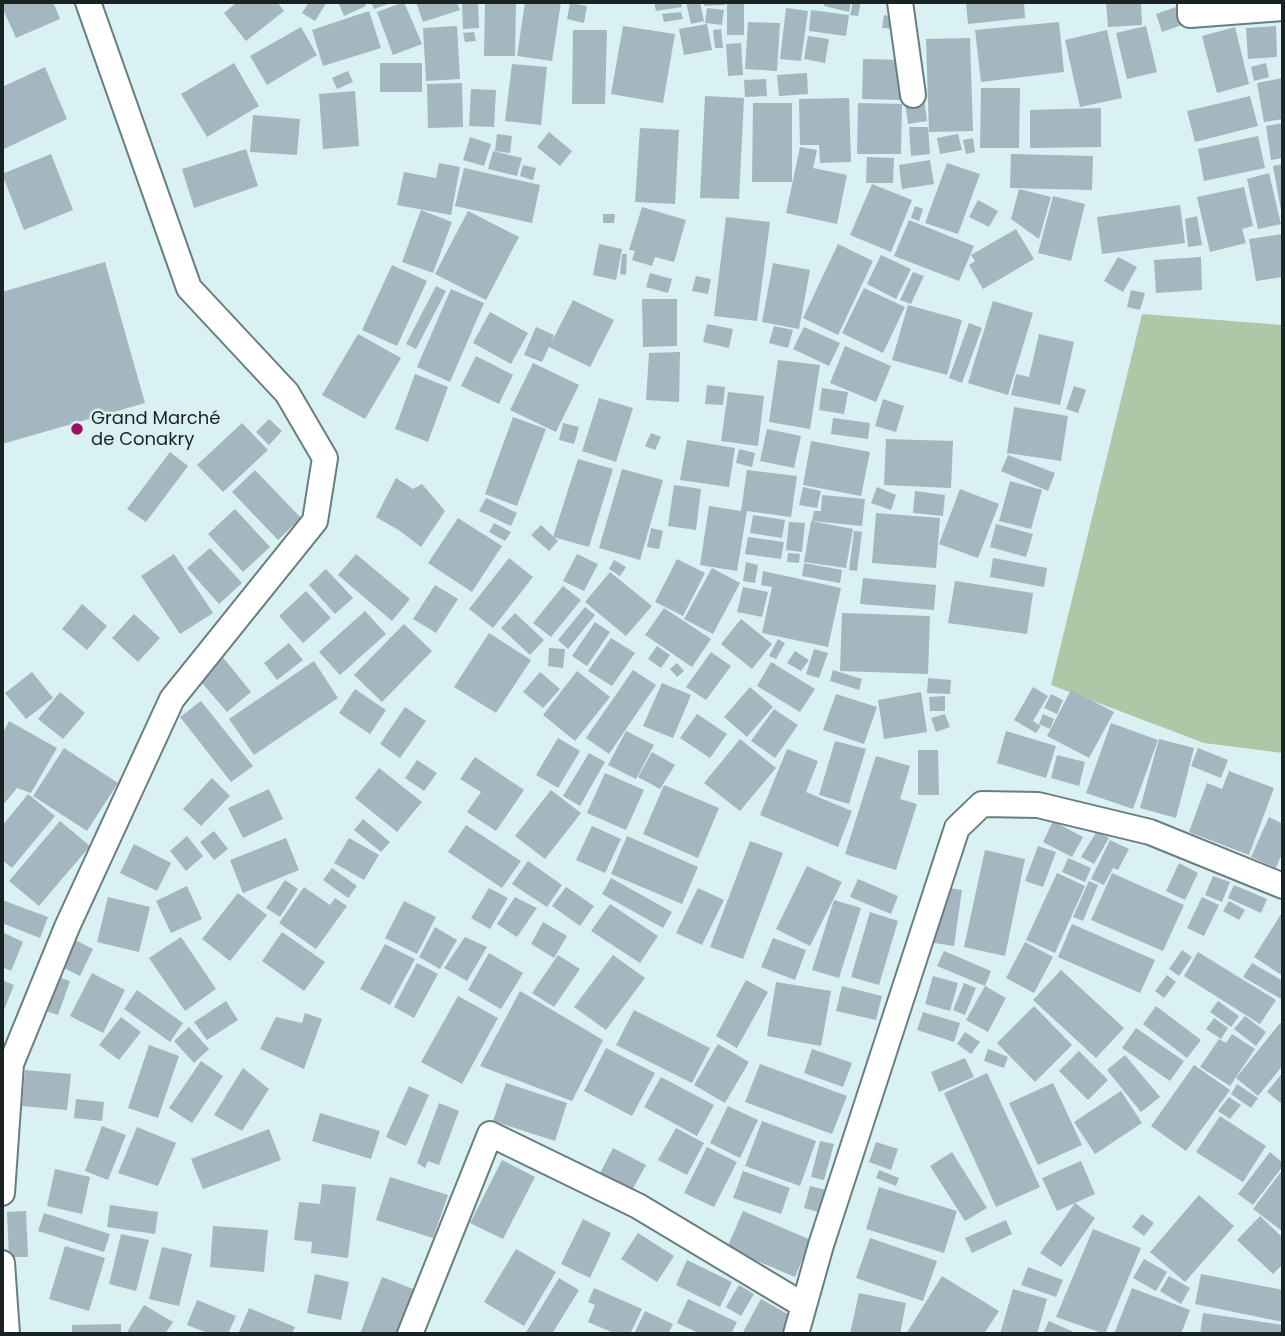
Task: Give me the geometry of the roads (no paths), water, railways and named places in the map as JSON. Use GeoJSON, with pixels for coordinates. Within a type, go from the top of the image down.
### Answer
{"type":"FeatureCollection","features":[{"type":"Feature","properties":{"kind":"street"},"geometry":{"type":"LineString","coordinates":[[2,1193],[11,1064],[67,927],[172,699],[315,520],[324,458],[287,393],[189,288],[88,2]]}},
{"type":"Feature","properties":{"kind":"street"},"geometry":{"type":"LineString","coordinates":[[900,2],[913,95]]}},
{"type":"Feature","properties":{"kind":"street"},"geometry":{"type":"LineString","coordinates":[[1190,2],[1190,15],[1283,8]]}},
{"type":"Feature","properties":{"kind":"street"},"geometry":{"type":"LineString","coordinates":[[796,1334],[957,828],[982,804],[1038,805],[1150,832],[1283,886]]}},
{"type":"Feature","properties":{"kind":"street"},"geometry":{"type":"LineString","coordinates":[[410,1334],[490,1134],[638,1206],[803,1306]]}},
{"type":"Feature","properties":{"kind":"street"},"geometry":{"type":"LineString","coordinates":[[2,1263],[7,1334]]}},
{"type":"Feature","properties":{"kind":"place","name":"Grand Marché de Conakry"},"geometry":{"type":"Point","coordinates":[77,429]}}]}
